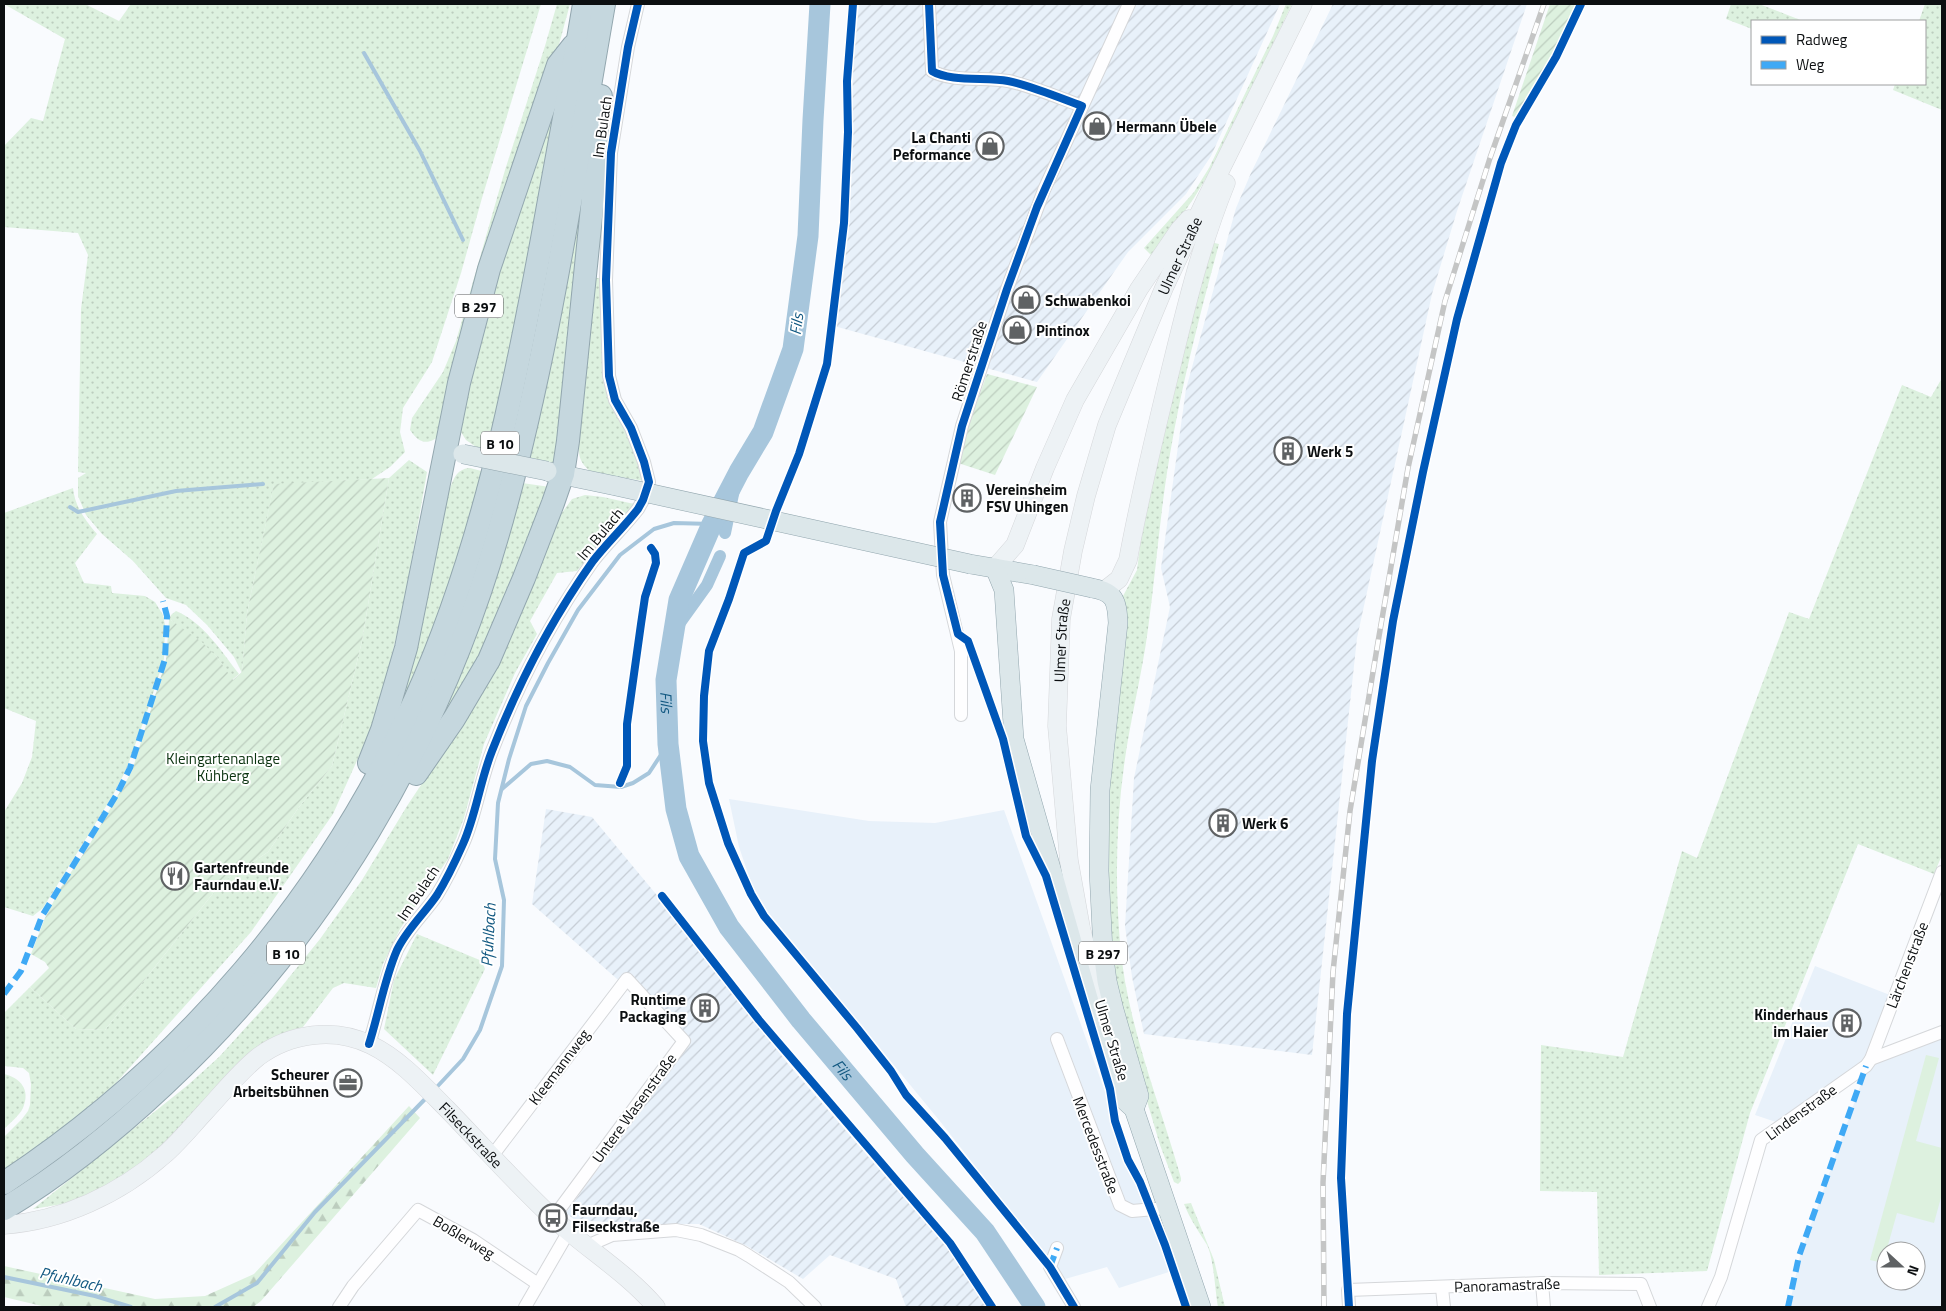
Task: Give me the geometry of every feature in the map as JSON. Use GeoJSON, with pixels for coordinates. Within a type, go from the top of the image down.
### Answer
{"type":"FeatureCollection","features":[{"type":"Feature","properties":{"kind":"highway","name":"B 10"},"geometry":{"type":"LineString","coordinates":[[555,473],[568,441],[592,208],[602,77],[588,40],[584,4]]}},
{"type":"Feature","properties":{"kind":"highway","name":"B 10"},"geometry":{"type":"LineString","coordinates":[[4,1183],[38,1161],[129,1088],[208,1010],[246,969],[326,862],[349,825],[388,754],[415,700],[456,593],[479,522],[505,422],[588,40],[604,4]]}},
{"type":"Feature","properties":{"kind":"highway","name":"B 10"},"geometry":{"type":"LineString","coordinates":[[4,1209],[56,1176],[144,1104],[235,1015],[308,924],[347,869],[409,763],[437,704],[476,604],[513,481],[536,380],[588,40]]}},
{"type":"Feature","properties":{"kind":"highway","name":"B 297"},"geometry":{"type":"LineString","coordinates":[[454,452],[459,383],[489,268],[558,65],[588,40]]}},
{"type":"Feature","properties":{"kind":"highway","name":"B 10"},"geometry":{"type":"LineString","coordinates":[[349,825],[356,791],[382,730],[406,648],[454,452]]}},
{"type":"Feature","properties":{"kind":"highway"},"geometry":{"type":"LineString","coordinates":[[377,820],[401,799],[454,718],[488,660],[524,578],[555,473]]}},
{"type":"Feature","properties":{"kind":"main road","name":"Ulmer Straße"},"geometry":{"type":"LineString","coordinates":[[1201,1307],[1134,1109],[1096,988],[1081,928],[1069,861],[1057,726],[1061,619],[1073,551],[1086,496],[1107,425],[1164,288],[1303,4]]}},
{"type":"Feature","properties":{"kind":"main road"},"geometry":{"type":"LineString","coordinates":[[454,452],[970,564],[1098,589],[1119,579],[1128,560],[1156,428],[1188,296],[1209,226],[1229,174],[1238,134]]}},
{"type":"Feature","properties":{"kind":"main road"},"geometry":{"type":"LineString","coordinates":[[995,568],[1015,545],[1044,468],[1084,382],[1139,289],[1179,230],[1205,201]]}},
{"type":"Feature","properties":{"kind":"main road","name":"B 297"},"geometry":{"type":"LineString","coordinates":[[995,568],[1004,590],[1014,739],[1090,1005],[1122,1098],[1134,1109],[1139,1096],[1114,1010],[1103,951],[1099,871],[1100,790],[1118,623],[1117,609],[1113,596],[1098,589]]}},
{"type":"Feature","properties":{"kind":"main road","name":"Filseckstraße"},"geometry":{"type":"LineString","coordinates":[[4,1225],[25,1223],[101,1199],[126,1184],[164,1155],[258,1058],[280,1043],[296,1038],[325,1034],[348,1037],[369,1044],[389,1056],[425,1087],[553,1218],[643,1292],[656,1307]]}},
{"type":"Feature","properties":{"kind":"street","name":"Im Bulach"},"geometry":{"type":"LineString","coordinates":[[369,1044],[385,980],[398,949],[412,925],[436,895],[456,861],[468,833],[492,751],[536,655],[567,600],[594,560],[638,509],[649,482],[644,462],[630,428],[615,400],[609,376],[606,280],[611,153],[628,47],[638,4]]}},
{"type":"Feature","properties":{"kind":"street"},"geometry":{"type":"LineString","coordinates":[[929,4],[932,71],[937,74],[1009,81],[1082,106]]}},
{"type":"Feature","properties":{"kind":"street","name":"Römerstraße"},"geometry":{"type":"LineString","coordinates":[[961,715],[961,651],[943,575],[940,522],[962,426],[1007,289],[1037,208],[1129,4]]}},
{"type":"Feature","properties":{"kind":"street","name":"Lärchenstraße"},"geometry":{"type":"LineString","coordinates":[[1871,1059],[1942,872]]}},
{"type":"Feature","properties":{"kind":"street","name":"Kleemannweg"},"geometry":{"type":"LineString","coordinates":[[492,1156],[626,979]]}},
{"type":"Feature","properties":{"kind":"street","name":"Untere Wasenstraße"},"geometry":{"type":"LineString","coordinates":[[553,1218],[684,1041],[626,979]]}},
{"type":"Feature","properties":{"kind":"street","name":"Lindenstraße"},"geometry":{"type":"LineString","coordinates":[[1708,1307],[1721,1277],[1762,1140],[1866,1066],[1871,1059],[1942,1032]]}},
{"type":"Feature","properties":{"kind":"street","name":"Mercedesstraße"},"geometry":{"type":"LineString","coordinates":[[1057,1039],[1120,1205],[1132,1210],[1166,1208]]}},
{"type":"Feature","properties":{"kind":"street","name":"Boßlerweg"},"geometry":{"type":"LineString","coordinates":[[339,1307],[353,1286],[418,1210],[473,1240],[538,1284]]}},
{"type":"Feature","properties":{"kind":"street"},"geometry":{"type":"LineString","coordinates":[[587,1246],[612,1235],[676,1230],[701,1235],[744,1253],[789,1282],[815,1307]]}},
{"type":"Feature","properties":{"kind":"street"},"geometry":{"type":"LineString","coordinates":[[525,1307],[569,1231]]}},
{"type":"Feature","properties":{"kind":"street"},"geometry":{"type":"LineString","coordinates":[[1057,1248],[1050,1267],[1074,1307]]}},
{"type":"Feature","properties":{"kind":"street"},"geometry":{"type":"LineString","coordinates":[[1542,1283],[1544,1307]]}},
{"type":"Feature","properties":{"kind":"street","name":"Panoramastraße"},"geometry":{"type":"LineString","coordinates":[[1350,1307],[1348,1290],[1542,1283],[1640,1284],[1650,1307]]}},
{"type":"Feature","properties":{"kind":"street"},"geometry":{"type":"LineString","coordinates":[[1442,1288],[1444,1307]]}},
{"type":"Feature","properties":{"kind":"shaded area"},"geometry":{"type":"Polygon","coordinates":[[[859,4],[1280,4],[1211,156],[1186,194],[1128,252],[1037,382],[834,326],[849,222],[853,61],[859,4]]]}},
{"type":"Feature","properties":{"kind":"shaded area"},"geometry":{"type":"Polygon","coordinates":[[[1333,4],[1527,4],[1457,211],[1432,294],[1357,638],[1312,1055],[1144,1034],[1132,977],[1125,926],[1134,778],[1170,607],[1161,568],[1186,389],[1236,208],[1333,4]]]}},
{"type":"Feature","properties":{"kind":"shaded area"},"geometry":{"type":"Polygon","coordinates":[[[729,799],[869,821],[935,823],[1004,810],[1151,1220],[1172,1271],[1119,1288],[1107,1267],[1058,1281],[1004,1203],[939,1120],[767,911],[752,885],[739,847],[729,799]]]}},
{"type":"Feature","properties":{"kind":"shaded area"},"geometry":{"type":"Polygon","coordinates":[[[546,809],[592,817],[665,905],[686,935],[789,1065],[949,1250],[988,1307],[906,1307],[896,1279],[830,1255],[803,1279],[747,1246],[699,1224],[641,1224],[575,1220],[566,1213],[685,1048],[625,986],[532,904],[546,809]]]}},
{"type":"Feature","properties":{"kind":"shaded area"},"geometry":{"type":"Polygon","coordinates":[[[1815,966],[1890,995],[1865,1060],[1776,1122],[1755,1115],[1815,966]]]}},
{"type":"Feature","properties":{"kind":"shaded area"},"geometry":{"type":"Polygon","coordinates":[[[1942,1034],[1942,1307],[1789,1307],[1800,1256],[1867,1067],[1942,1034]]]}},
{"type":"Feature","properties":{"kind":"green space"},"geometry":{"type":"Polygon","coordinates":[[[4,4],[85,4],[119,21],[131,4],[541,4],[461,273],[432,362],[403,408],[400,432],[405,452],[390,467],[372,479],[274,485],[247,613],[242,673],[234,657],[207,625],[186,605],[166,598],[133,561],[102,534],[86,515],[78,496],[78,478],[86,473],[78,472],[81,309],[88,255],[78,233],[4,227],[4,146],[31,118],[43,121],[65,39],[4,4]]]}},
{"type":"Feature","properties":{"kind":"green space"},"geometry":{"type":"Polygon","coordinates":[[[557,4],[570,4],[442,434],[429,442],[421,441],[410,430],[412,418],[443,372],[456,341],[505,170],[557,4]]]}},
{"type":"Feature","properties":{"kind":"green space"},"geometry":{"type":"Polygon","coordinates":[[[1286,4],[1292,4],[1216,162],[1194,198],[1153,257],[1144,248],[1194,192],[1209,168],[1273,36],[1286,4]]]}},
{"type":"Feature","properties":{"kind":"green space"},"geometry":{"type":"Polygon","coordinates":[[[1550,4],[1577,4],[1553,55],[1515,117],[1512,116],[1550,4]]]}},
{"type":"Feature","properties":{"kind":"green space"},"geometry":{"type":"Polygon","coordinates":[[[1731,4],[1759,4],[1800,20],[1751,20],[1751,29],[1726,19],[1731,4]]]}},
{"type":"Feature","properties":{"kind":"green space"},"geometry":{"type":"Polygon","coordinates":[[[1925,4],[1942,4],[1942,110],[1893,90],[1895,85],[1926,85],[1926,20],[1919,20],[1925,4]]]}},
{"type":"Feature","properties":{"kind":"green space"},"geometry":{"type":"Polygon","coordinates":[[[557,97],[559,99],[491,449],[476,447],[466,440],[459,429],[494,285],[557,97]]]}},
{"type":"Feature","properties":{"kind":"green space"},"geometry":{"type":"Polygon","coordinates":[[[588,145],[587,227],[554,463],[526,457],[588,145]]]}},
{"type":"Feature","properties":{"kind":"green space"},"geometry":{"type":"Polygon","coordinates":[[[1210,242],[1219,244],[1192,349],[1170,454],[1163,498],[1151,607],[1124,766],[1117,854],[1118,921],[1129,1003],[1181,1178],[1178,1184],[1174,1182],[1160,1145],[1124,1024],[1109,936],[1107,825],[1123,596],[1137,570],[1142,531],[1158,455],[1210,242]]]}},
{"type":"Feature","properties":{"kind":"green space"},"geometry":{"type":"Polygon","coordinates":[[[596,278],[603,278],[605,378],[627,431],[644,481],[591,472],[580,457],[578,439],[596,278]]]}},
{"type":"Feature","properties":{"kind":"green space"},"geometry":{"type":"Polygon","coordinates":[[[987,374],[1037,387],[995,475],[958,463],[964,438],[987,374]]]}},
{"type":"Feature","properties":{"kind":"green space"},"geometry":{"type":"Polygon","coordinates":[[[1942,378],[1942,855],[1934,874],[1858,844],[1750,1113],[1707,1271],[1599,1275],[1597,1192],[1540,1191],[1541,1045],[1623,1057],[1682,851],[1697,858],[1789,612],[1809,619],[1902,385],[1931,397],[1942,378]]]}},
{"type":"Feature","properties":{"kind":"green space"},"geometry":{"type":"Polygon","coordinates":[[[409,460],[427,472],[403,609],[377,716],[333,814],[251,932],[115,1084],[59,1132],[4,1170],[4,1137],[28,1111],[31,1084],[29,1073],[23,1068],[4,1066],[4,1013],[30,987],[76,1029],[105,1030],[222,882],[268,852],[299,807],[332,766],[362,641],[389,478],[409,460]]]}},
{"type":"Feature","properties":{"kind":"green space"},"geometry":{"type":"Polygon","coordinates":[[[470,468],[485,472],[450,590],[394,727],[448,494],[453,480],[458,473],[470,468]]]}},
{"type":"Feature","properties":{"kind":"green space","name":"Kleingartenanlage Kühberg"},"geometry":{"type":"Polygon","coordinates":[[[389,478],[362,641],[332,766],[299,807],[268,852],[222,882],[105,1030],[76,1029],[30,987],[49,968],[45,962],[31,954],[45,918],[61,887],[88,847],[132,771],[166,660],[171,615],[171,620],[203,643],[217,657],[233,680],[242,672],[247,613],[274,484],[389,478]]]}},
{"type":"Feature","properties":{"kind":"green space"},"geometry":{"type":"Polygon","coordinates":[[[522,483],[550,487],[550,491],[472,672],[432,733],[522,483]]]}},
{"type":"Feature","properties":{"kind":"green space"},"geometry":{"type":"Polygon","coordinates":[[[73,488],[81,513],[97,534],[75,563],[84,583],[111,586],[112,593],[145,596],[155,602],[163,615],[165,625],[164,659],[126,770],[113,795],[43,908],[33,916],[4,907],[4,812],[22,783],[32,757],[36,721],[4,708],[4,513],[73,488]]]}},
{"type":"Feature","properties":{"kind":"green space"},"geometry":{"type":"Polygon","coordinates":[[[585,495],[634,504],[628,514],[596,547],[577,571],[557,573],[530,621],[537,634],[515,673],[484,744],[464,818],[448,859],[400,929],[383,964],[376,988],[344,983],[333,988],[303,1027],[276,1036],[258,1050],[162,1149],[129,1175],[68,1203],[33,1209],[188,1085],[219,1057],[270,1001],[320,939],[362,880],[407,806],[467,716],[528,595],[561,514],[572,499],[585,495]]]}},
{"type":"Feature","properties":{"kind":"green space"},"geometry":{"type":"Polygon","coordinates":[[[176,611],[195,622],[203,630],[219,647],[239,674],[232,680],[217,657],[171,620],[171,615],[176,611]]]}},
{"type":"Feature","properties":{"kind":"green space"},"geometry":{"type":"Polygon","coordinates":[[[417,934],[482,961],[485,969],[433,1075],[384,1029],[394,980],[417,934]]]}},
{"type":"Feature","properties":{"kind":"green space"},"geometry":{"type":"Polygon","coordinates":[[[1926,1055],[1939,1058],[1916,1141],[1942,1148],[1942,1194],[1934,1223],[1897,1213],[1889,1241],[1876,1241],[1876,1261],[1870,1260],[1926,1055]]]}},
{"type":"Feature","properties":{"kind":"green space"},"geometry":{"type":"Polygon","coordinates":[[[4,1074],[15,1078],[22,1085],[26,1095],[23,1108],[17,1117],[4,1129],[4,1074]]]}},
{"type":"Feature","properties":{"kind":"green space"},"geometry":{"type":"Polygon","coordinates":[[[409,1106],[420,1118],[261,1301],[253,1307],[46,1307],[4,1297],[4,1266],[155,1299],[205,1296],[254,1274],[409,1106]]]}},
{"type":"Feature","properties":{"kind":"green space"},"geometry":{"type":"Polygon","coordinates":[[[1191,1203],[1214,1260],[1225,1307],[1218,1307],[1209,1251],[1184,1204],[1191,1203]]]}},
{"type":"Feature","properties":{"kind":"waterway","name":"Fils"},"geometry":{"type":"LineString","coordinates":[[820,4],[808,236],[793,349],[763,432],[739,472],[712,524],[679,600],[666,680],[668,744],[676,809],[689,856],[729,927],[801,1020],[915,1155],[985,1232],[1035,1307]]}},
{"type":"Feature","properties":{"kind":"waterway"},"geometry":{"type":"LineString","coordinates":[[364,53],[420,151],[463,240]]}},
{"type":"Feature","properties":{"kind":"waterway"},"geometry":{"type":"LineString","coordinates":[[725,533],[737,475]]}},
{"type":"Feature","properties":{"kind":"waterway"},"geometry":{"type":"LineString","coordinates":[[70,507],[78,512],[176,491],[263,484]]}},
{"type":"Feature","properties":{"kind":"waterway","name":"Pfuhlbach"},"geometry":{"type":"LineString","coordinates":[[435,1089],[463,1059],[480,1030],[502,966],[504,900],[495,859],[498,803],[509,759],[526,706],[578,610],[620,555],[654,529],[674,523],[712,524]]}},
{"type":"Feature","properties":{"kind":"waterway"},"geometry":{"type":"LineString","coordinates":[[674,631],[707,585],[720,556]]}},
{"type":"Feature","properties":{"kind":"waterway"},"geometry":{"type":"LineString","coordinates":[[502,789],[531,764],[547,761],[570,767],[595,785],[621,787],[633,783],[649,773],[668,744]]}},
{"type":"Feature","properties":{"kind":"waterway","name":"Pfuhlbach"},"geometry":{"type":"LineString","coordinates":[[215,1307],[257,1283],[315,1212],[428,1096]]}},
{"type":"Feature","properties":{"kind":"waterway","name":"Pfuhlbach"},"geometry":{"type":"LineString","coordinates":[[4,1277],[95,1296],[131,1307]]}},
{"type":"Feature","properties":{"kind":"railway"},"geometry":{"type":"LineString","coordinates":[[1324,1307],[1323,1183],[1333,972],[1350,811],[1378,642],[1408,468],[1445,301],[1490,158],[1544,4]]}},
{"type":"Feature","properties":{"kind":"marked path"},"geometry":{"type":"LineString","coordinates":[[4,994],[21,971],[42,916],[117,794],[130,768],[165,659],[167,616],[163,601]]}},
{"type":"Feature","properties":{"kind":"marked path"},"geometry":{"type":"LineString","coordinates":[[1788,1307],[1799,1256],[1866,1066]]}},
{"type":"Feature","properties":{"kind":"marked path"},"geometry":{"type":"LineString","coordinates":[[1050,1267],[1057,1248]]}},
{"type":"Feature","properties":{"kind":"cycle path"},"geometry":{"type":"LineString","coordinates":[[369,1044],[397,950],[448,877],[467,833],[492,751],[513,701],[550,629],[578,583],[598,554],[638,509],[649,482],[644,462],[631,428],[615,400],[609,376],[606,280],[611,153],[628,47],[638,4]]}},
{"type":"Feature","properties":{"kind":"cycle path"},"geometry":{"type":"LineString","coordinates":[[853,4],[847,81],[848,132],[844,223],[827,364],[799,454],[766,541],[744,553],[709,651],[704,696],[703,741],[709,783],[728,843],[751,894],[764,916],[857,1028],[891,1071],[906,1095],[945,1138],[1050,1267],[1074,1307]]}},
{"type":"Feature","properties":{"kind":"cycle path"},"geometry":{"type":"LineString","coordinates":[[929,4],[932,71],[948,77],[1008,81],[1082,106],[1037,207],[1007,289],[962,426],[940,522],[943,575],[958,634],[968,641],[1003,739],[1026,836],[1046,876],[1110,1089],[1115,1121],[1128,1160],[1140,1182],[1165,1245],[1186,1307]]}},
{"type":"Feature","properties":{"kind":"cycle path"},"geometry":{"type":"LineString","coordinates":[[1349,1307],[1341,1178],[1347,1014],[1372,761],[1393,621],[1423,472],[1457,319],[1501,163],[1516,125],[1556,57],[1581,4]]}},
{"type":"Feature","properties":{"kind":"cycle path"},"geometry":{"type":"LineString","coordinates":[[620,783],[627,766],[627,724],[645,597],[656,563],[655,554],[651,548]]}},
{"type":"Feature","properties":{"kind":"cycle path"},"geometry":{"type":"LineString","coordinates":[[662,896],[759,1020],[950,1243],[992,1307]]}},
{"type":"Feature","properties":{"kind":"place","name":"Hermann Übele"},"geometry":{"type":"Point","coordinates":[1097,126]}},
{"type":"Feature","properties":{"kind":"place","name":"La Chanti Peformance"},"geometry":{"type":"Point","coordinates":[990,146]}},
{"type":"Feature","properties":{"kind":"place","name":"Schwabenkoi"},"geometry":{"type":"Point","coordinates":[1026,300]}},
{"type":"Feature","properties":{"kind":"place","name":"Pintinox"},"geometry":{"type":"Point","coordinates":[1017,330]}},
{"type":"Feature","properties":{"kind":"place","name":"Werk 5"},"geometry":{"type":"Point","coordinates":[1288,451]}},
{"type":"Feature","properties":{"kind":"place","name":"Vereinsheim FSV Uhingen"},"geometry":{"type":"Point","coordinates":[967,498]}},
{"type":"Feature","properties":{"kind":"place","name":"Werk 6"},"geometry":{"type":"Point","coordinates":[1223,823]}},
{"type":"Feature","properties":{"kind":"place","name":"Gartenfreunde Faurndau e.V."},"geometry":{"type":"Point","coordinates":[175,876]}},
{"type":"Feature","properties":{"kind":"place","name":"Runtime Packaging"},"geometry":{"type":"Point","coordinates":[705,1008]}},
{"type":"Feature","properties":{"kind":"place","name":"Kinderhaus im Haier"},"geometry":{"type":"Point","coordinates":[1847,1023]}},
{"type":"Feature","properties":{"kind":"place","name":"Scheurer Arbeitsbühnen"},"geometry":{"type":"Point","coordinates":[348,1083]}},
{"type":"Feature","properties":{"kind":"place","name":"Faurndau, Filseckstraße"},"geometry":{"type":"Point","coordinates":[553,1218]}}]}
